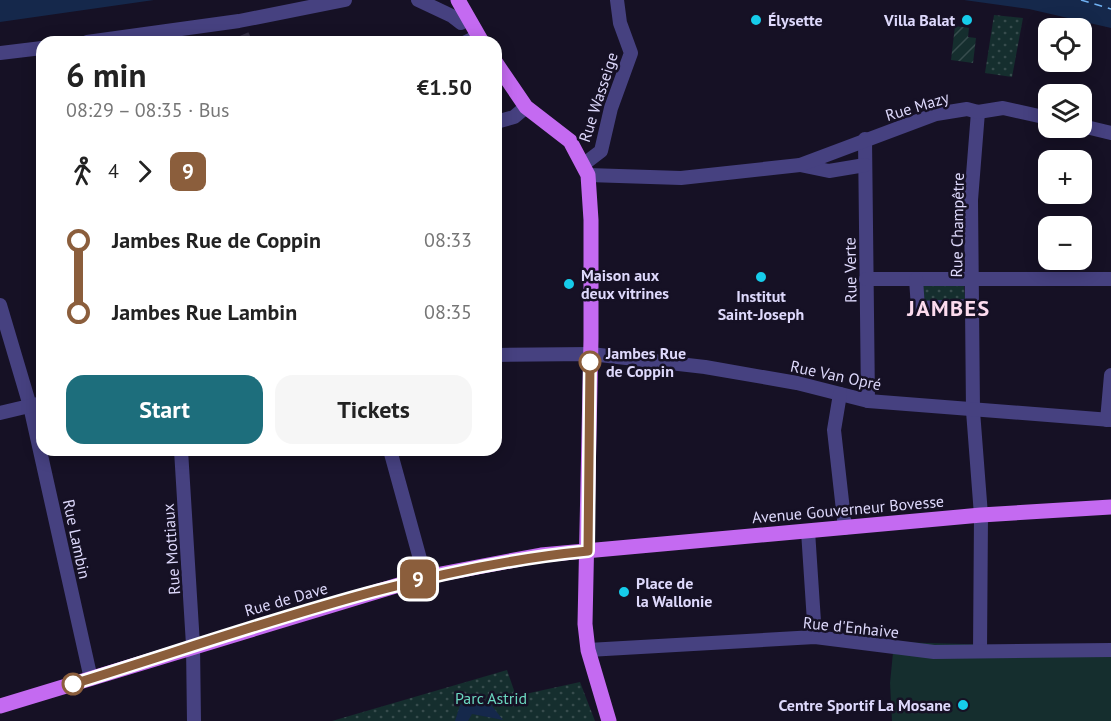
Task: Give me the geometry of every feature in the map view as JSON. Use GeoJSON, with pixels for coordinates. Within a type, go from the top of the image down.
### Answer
{"type":"FeatureCollection","features":[{"type":"Feature","properties":{"kind":"main road"},"geometry":{"type":"LineString","coordinates":[[458,0],[474,36]]}},
{"type":"Feature","properties":{"kind":"main road"},"geometry":{"type":"LineString","coordinates":[[502,72],[526,107],[561,132],[586,170],[591,220],[591,354],[585,624],[588,650],[609,721]]}},
{"type":"Feature","properties":{"kind":"main road","name":"Avenue Gouverneur Bovesse"},"geometry":{"type":"LineString","coordinates":[[588,551],[981,515],[1111,507]]}},
{"type":"Feature","properties":{"kind":"main road","name":"Rue de Dave"},"geometry":{"type":"LineString","coordinates":[[0,706],[193,645],[425,577],[541,555],[588,551]]}},
{"type":"Feature","properties":{"kind":"street"},"geometry":{"type":"LineString","coordinates":[[160,36],[241,28],[345,0]]}},
{"type":"Feature","properties":{"kind":"street"},"geometry":{"type":"LineString","coordinates":[[418,0],[452,16],[461,23],[468,19]]}},
{"type":"Feature","properties":{"kind":"street","name":"Rue Wasseige"},"geometry":{"type":"LineString","coordinates":[[586,170],[601,151],[611,108],[631,53],[620,23],[618,0]]}},
{"type":"Feature","properties":{"kind":"street"},"geometry":{"type":"LineString","coordinates":[[0,53],[36,49]]}},
{"type":"Feature","properties":{"kind":"street"},"geometry":{"type":"LineString","coordinates":[[502,120],[514,117],[526,107]]}},
{"type":"Feature","properties":{"kind":"street","name":"Rue Mazy"},"geometry":{"type":"LineString","coordinates":[[586,170],[681,178],[800,165],[936,114],[967,109],[978,112],[1003,108],[1038,116]]}},
{"type":"Feature","properties":{"kind":"street","name":"Rue Champêtre"},"geometry":{"type":"LineString","coordinates":[[978,112],[971,200],[974,411],[981,515],[980,651]]}},
{"type":"Feature","properties":{"kind":"street"},"geometry":{"type":"LineString","coordinates":[[1092,128],[1111,133]]}},
{"type":"Feature","properties":{"kind":"street","name":"Rue Verte"},"geometry":{"type":"LineString","coordinates":[[865,139],[868,401]]}},
{"type":"Feature","properties":{"kind":"street","name":"Rue Mazy"},"geometry":{"type":"LineString","coordinates":[[800,165],[829,171],[865,165]]}},
{"type":"Feature","properties":{"kind":"street"},"geometry":{"type":"LineString","coordinates":[[867,279],[1111,279]]}},
{"type":"Feature","properties":{"kind":"street"},"geometry":{"type":"LineString","coordinates":[[916,279],[918,308],[972,306]]}},
{"type":"Feature","properties":{"kind":"street","name":"Rue Lambin"},"geometry":{"type":"LineString","coordinates":[[0,305],[36,404]]}},
{"type":"Feature","properties":{"kind":"street","name":"Rue Van Opré"},"geometry":{"type":"LineString","coordinates":[[502,355],[591,354],[705,367],[868,401],[1109,420]]}},
{"type":"Feature","properties":{"kind":"street"},"geometry":{"type":"LineString","coordinates":[[1109,420],[1111,375]]}},
{"type":"Feature","properties":{"kind":"street"},"geometry":{"type":"LineString","coordinates":[[840,394],[834,430],[845,528]]}},
{"type":"Feature","properties":{"kind":"street"},"geometry":{"type":"LineString","coordinates":[[0,413],[36,404]]}},
{"type":"Feature","properties":{"kind":"street","name":"Rue Lambin"},"geometry":{"type":"LineString","coordinates":[[46,456],[91,679]]}},
{"type":"Feature","properties":{"kind":"street","name":"Rue Mottiaux"},"geometry":{"type":"LineString","coordinates":[[181,456],[193,645],[194,721]]}},
{"type":"Feature","properties":{"kind":"street"},"geometry":{"type":"LineString","coordinates":[[392,456],[425,577]]}},
{"type":"Feature","properties":{"kind":"street"},"geometry":{"type":"LineString","coordinates":[[808,531],[815,637]]}},
{"type":"Feature","properties":{"kind":"street","name":"Rue d'Enhaive"},"geometry":{"type":"LineString","coordinates":[[588,650],[815,637],[933,652],[1111,650]]}},
{"type":"Feature","properties":{"kind":"green space"},"geometry":{"type":"Polygon","coordinates":[[[994,15],[1023,18],[1012,77],[985,73],[994,15]]]}},
{"type":"Feature","properties":{"kind":"green space"},"geometry":{"type":"Polygon","coordinates":[[[955,26],[969,28],[968,37],[976,38],[973,63],[951,60],[955,26]]]}},
{"type":"Feature","properties":{"kind":"green space"},"geometry":{"type":"Polygon","coordinates":[[[920,282],[964,284],[965,299],[922,303],[920,282]]]}},
{"type":"Feature","properties":{"kind":"green space"},"geometry":{"type":"Polygon","coordinates":[[[894,642],[1111,648],[1111,721],[892,721],[890,683],[894,642]]]}},
{"type":"Feature","properties":{"kind":"green space","name":"Parc Astrid"},"geometry":{"type":"Polygon","coordinates":[[[507,670],[516,696],[580,682],[595,721],[332,721],[507,670]]]}},
{"type":"Feature","properties":{"kind":"water"},"geometry":{"type":"Polygon","coordinates":[[[0,0],[154,0],[0,22],[0,0]]]}},
{"type":"Feature","properties":{"kind":"water"},"geometry":{"type":"Polygon","coordinates":[[[964,0],[1111,0],[1111,28],[1092,24],[1092,18],[1068,18],[1029,9],[964,0]]]}},
{"type":"Feature","properties":{"kind":"water"},"geometry":{"type":"Polygon","coordinates":[[[472,699],[489,702],[503,720],[472,714],[468,721],[455,721],[460,705],[472,699]]]}},
{"type":"Feature","properties":{"kind":"ferry route"},"geometry":{"type":"LineString","coordinates":[[1081,0],[1111,9]]}},
{"type":"Feature","properties":{"kind":"bus line","name":"9"},"geometry":{"type":"LineString","coordinates":[[73,684],[193,645],[425,577],[541,555],[588,551],[590,362]]}},
{"type":"Feature","properties":{"kind":"place","name":"Élysette"},"geometry":{"type":"Point","coordinates":[756,20]}},
{"type":"Feature","properties":{"kind":"place","name":"Villa Balat"},"geometry":{"type":"Point","coordinates":[967,20]}},
{"type":"Feature","properties":{"kind":"place","name":"Institut Saint-Joseph"},"geometry":{"type":"Point","coordinates":[761,277]}},
{"type":"Feature","properties":{"kind":"place","name":"Maison aux deux vitrines"},"geometry":{"type":"Point","coordinates":[569,284]}},
{"type":"Feature","properties":{"kind":"place","name":"Jambes Rue de Coppin"},"geometry":{"type":"Point","coordinates":[590,362]}},
{"type":"Feature","properties":{"kind":"place","name":"Place de la Wallonie"},"geometry":{"type":"Point","coordinates":[624,592]}},
{"type":"Feature","properties":{"kind":"place","name":"Centre Sportif La Mosane"},"geometry":{"type":"Point","coordinates":[963,705]}},
{"type":"Feature","properties":{"kind":"district","name":"JAMBES"},"geometry":{"type":"Point","coordinates":[949,308]}}]}
